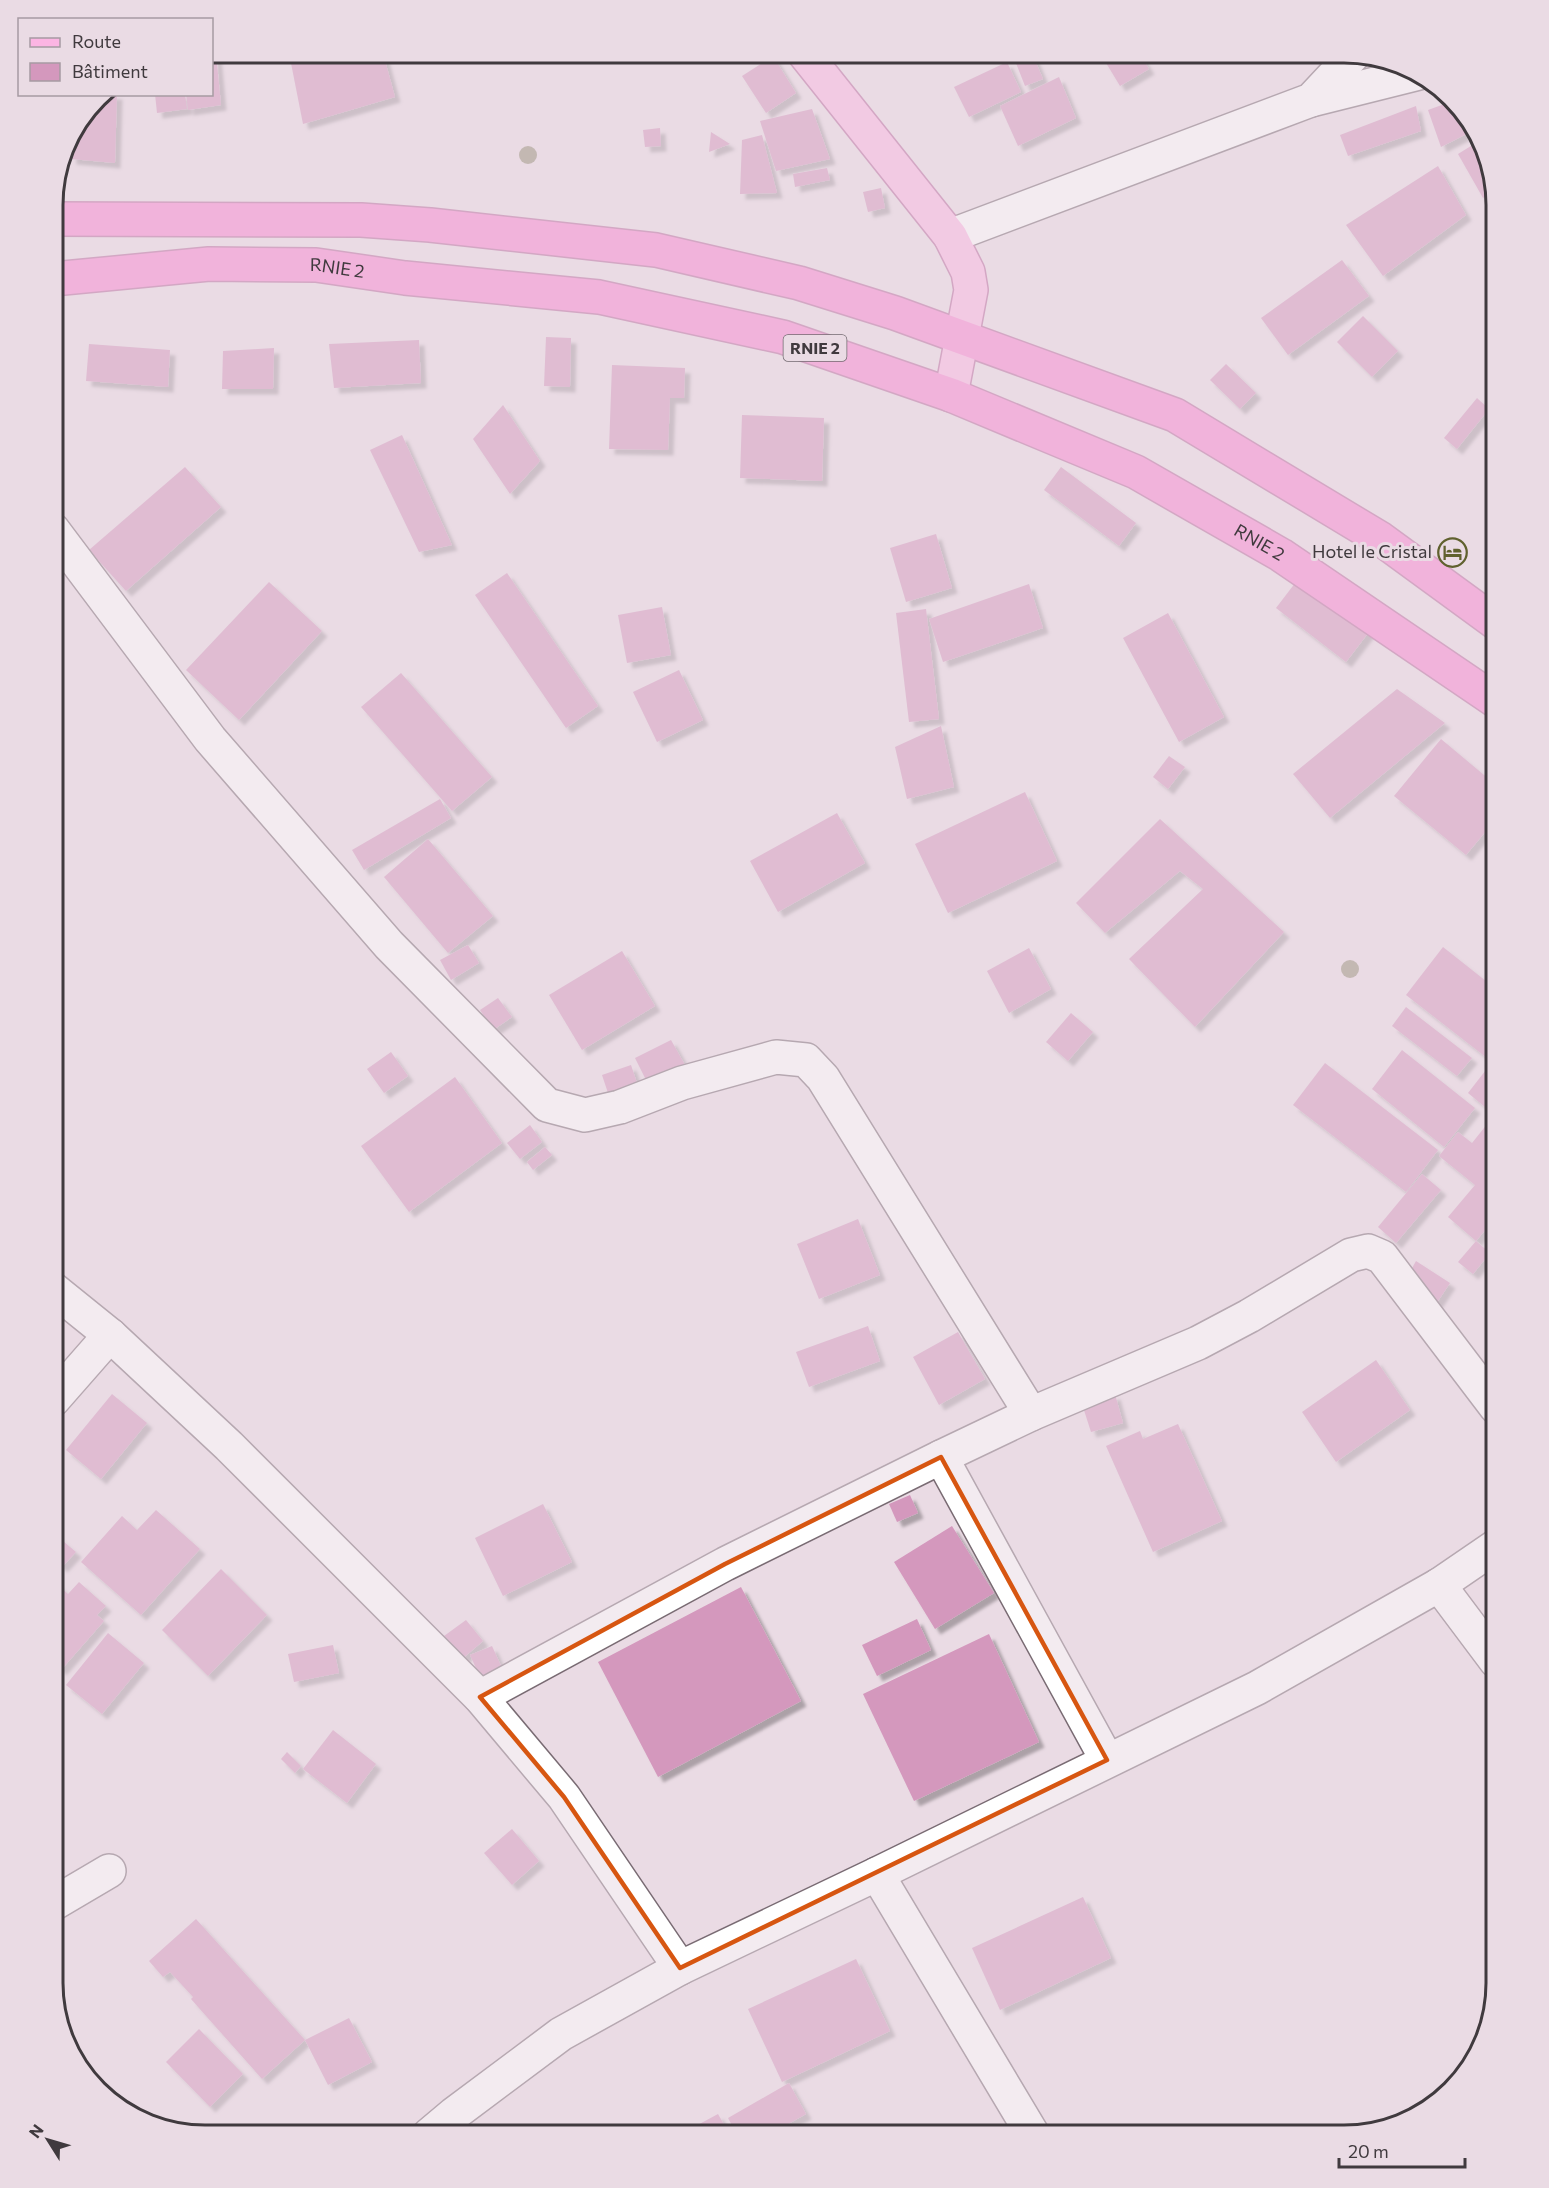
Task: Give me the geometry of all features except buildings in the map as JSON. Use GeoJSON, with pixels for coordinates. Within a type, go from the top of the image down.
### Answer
{"type":"FeatureCollection","features":[{"type":"Feature","properties":{"kind":"highway"},"geometry":{"type":"LineString","coordinates":[[63,219],[361,220],[430,225],[656,250],[799,283],[895,313],[1174,415],[1381,539],[1486,615]]}},
{"type":"Feature","properties":{"kind":"highway","name":"RNIE 2"},"geometry":{"type":"LineString","coordinates":[[63,278],[209,264],[316,265],[405,278],[599,297],[783,337],[951,395],[1136,472],[1281,555],[1486,694]]}},
{"type":"Feature","properties":{"kind":"main road"},"geometry":{"type":"LineString","coordinates":[[812,63],[950,236],[968,272],[971,290],[951,395]]}},
{"type":"Feature","properties":{"kind":"street"},"geometry":{"type":"LineString","coordinates":[[1311,100],[1346,63]]}},
{"type":"Feature","properties":{"kind":"street"},"geometry":{"type":"LineString","coordinates":[[950,236],[1311,100],[1404,77]]}},
{"type":"Feature","properties":{"kind":"street"},"geometry":{"type":"LineString","coordinates":[[63,543],[210,739],[389,945],[547,1105],[585,1115],[620,1107],[682,1083],[776,1057],[806,1060],[824,1078],[1031,1414]]}},
{"type":"Feature","properties":{"kind":"street"},"geometry":{"type":"LineString","coordinates":[[480,1697],[725,1564],[941,1457],[1031,1414],[1198,1343],[1249,1316],[1351,1255],[1368,1251],[1382,1257],[1486,1393]]}},
{"type":"Feature","properties":{"kind":"street"},"geometry":{"type":"LineString","coordinates":[[63,1297],[110,1335],[229,1446],[480,1697],[564,1797],[680,1968]]}},
{"type":"Feature","properties":{"kind":"street"},"geometry":{"type":"LineString","coordinates":[[63,1389],[110,1335]]}},
{"type":"Feature","properties":{"kind":"street"},"geometry":{"type":"LineString","coordinates":[[941,1457],[1107,1760]]}},
{"type":"Feature","properties":{"kind":"street"},"geometry":{"type":"LineString","coordinates":[[441,2125],[561,2034],[680,1968],[1257,1688],[1439,1585],[1486,1553]]}},
{"type":"Feature","properties":{"kind":"street"},"geometry":{"type":"LineString","coordinates":[[1439,1585],[1486,1647]]}},
{"type":"Feature","properties":{"kind":"street"},"geometry":{"type":"LineString","coordinates":[[63,1898],[109,1871]]}},
{"type":"Feature","properties":{"kind":"street"},"geometry":{"type":"LineString","coordinates":[[877,1874],[1026,2125]]}},
{"type":"Feature","properties":{"kind":"highlighted area"},"geometry":{"type":"Polygon","coordinates":[[[941,1457],[1107,1760],[680,1968],[564,1797],[480,1697],[725,1564],[941,1457]]]}},
{"type":"Feature","properties":{"kind":"place","name":"Hotel le Cristal"},"geometry":{"type":"Point","coordinates":[1453,552]}}]}
